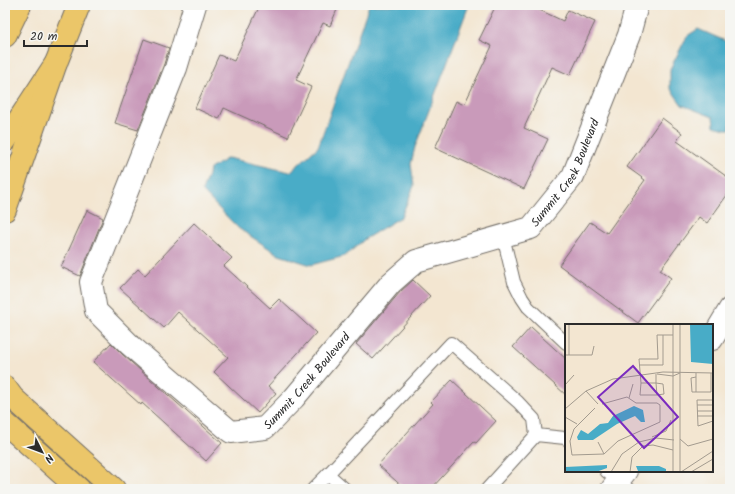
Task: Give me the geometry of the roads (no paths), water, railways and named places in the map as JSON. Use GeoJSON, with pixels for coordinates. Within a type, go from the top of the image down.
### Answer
{"type":"FeatureCollection","features":[{"type":"Feature","properties":{"kind":"highway"},"geometry":{"type":"LineString","coordinates":[[5,36],[20,5]]}},
{"type":"Feature","properties":{"kind":"highway"},"geometry":{"type":"LineString","coordinates":[[5,210],[56,63],[79,5]]}},
{"type":"Feature","properties":{"kind":"highway"},"geometry":{"type":"LineString","coordinates":[[5,140],[56,63]]}},
{"type":"Feature","properties":{"kind":"highway"},"geometry":{"type":"LineString","coordinates":[[5,387],[13,398],[114,489]]}},
{"type":"Feature","properties":{"kind":"highway"},"geometry":{"type":"LineString","coordinates":[[5,422],[79,489]]}},
{"type":"Feature","properties":{"kind":"street","name":"Summit Creek Boulevard"},"geometry":{"type":"LineString","coordinates":[[195,5],[176,68],[91,282],[96,311],[130,345],[231,432],[266,428],[294,398],[390,283],[416,262],[531,228],[573,176],[629,35],[637,5]]}},
{"type":"Feature","properties":{"kind":"street"},"geometry":{"type":"LineString","coordinates":[[713,337],[730,309]]}},
{"type":"Feature","properties":{"kind":"lane"},"geometry":{"type":"LineString","coordinates":[[504,236],[514,282],[522,298],[528,307],[565,342]]}},
{"type":"Feature","properties":{"kind":"lane"},"geometry":{"type":"LineString","coordinates":[[313,489],[450,343],[518,402],[534,419],[536,435],[487,489]]}},
{"type":"Feature","properties":{"kind":"lane"},"geometry":{"type":"LineString","coordinates":[[536,435],[565,438]]}},
{"type":"Feature","properties":{"kind":"lane"},"geometry":{"type":"LineString","coordinates":[[328,474],[345,489]]}},
{"type":"Feature","properties":{"kind":"water"},"geometry":{"type":"Polygon","coordinates":[[[369,5],[469,5],[415,147],[411,164],[414,186],[401,217],[365,239],[345,256],[311,265],[279,255],[238,228],[202,191],[210,169],[228,158],[290,172],[318,147],[369,5]]]}},
{"type":"Feature","properties":{"kind":"water"},"geometry":{"type":"Polygon","coordinates":[[[698,29],[730,43],[730,129],[714,126],[713,117],[682,105],[670,88],[670,69],[687,36],[698,29]]]}}]}
